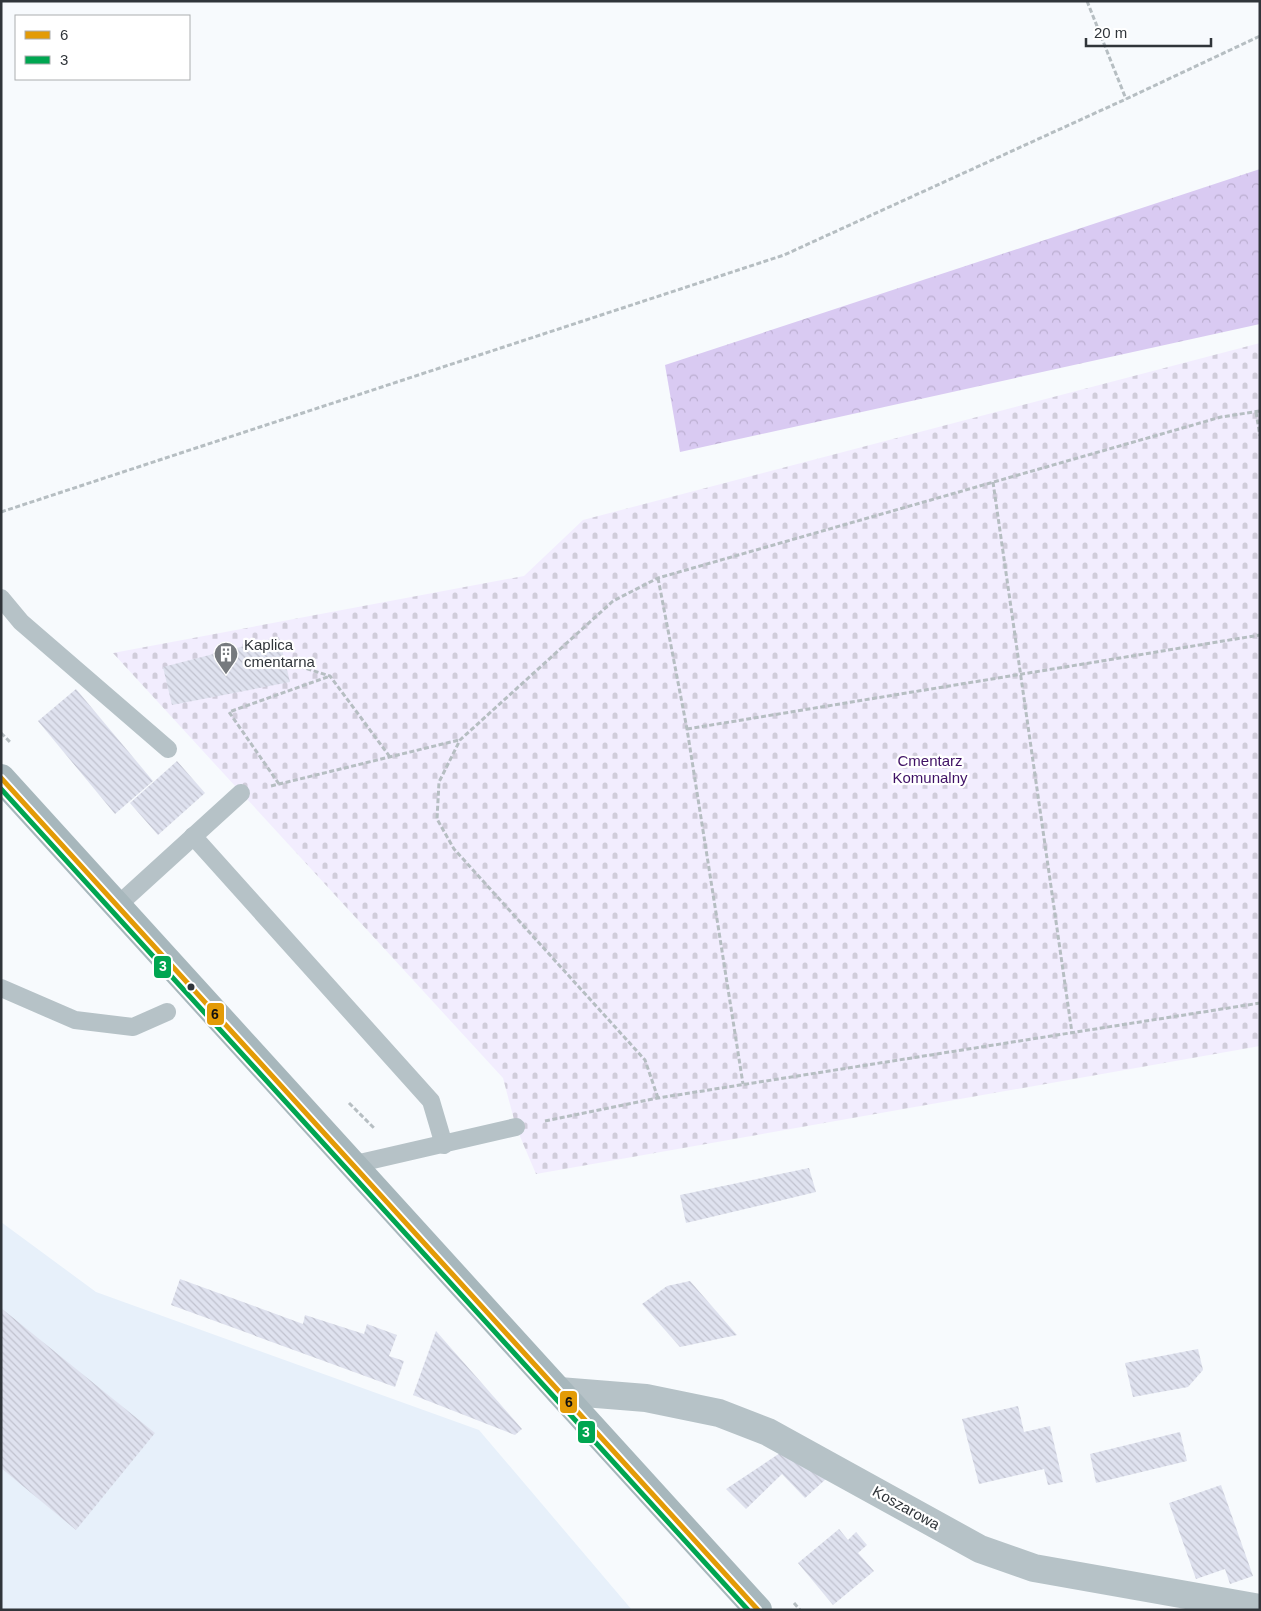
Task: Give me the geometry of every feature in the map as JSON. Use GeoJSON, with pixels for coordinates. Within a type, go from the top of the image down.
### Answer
{"type":"FeatureCollection","features":[{"type":"Feature","properties":{"kind":"main road"},"geometry":{"type":"LineString","coordinates":[[1,778],[758,1610]]}},
{"type":"Feature","properties":{"kind":"street","name":"Koszarowa"},"geometry":{"type":"LineString","coordinates":[[559,1390],[646,1398],[719,1413],[768,1432],[980,1549],[1034,1568],[1260,1608]]}},
{"type":"Feature","properties":{"kind":"lane"},"geometry":{"type":"LineString","coordinates":[[1,598],[21,622],[168,749]]}},
{"type":"Feature","properties":{"kind":"lane"},"geometry":{"type":"LineString","coordinates":[[118,905],[241,793]]}},
{"type":"Feature","properties":{"kind":"lane"},"geometry":{"type":"LineString","coordinates":[[193,836],[431,1100],[444,1145]]}},
{"type":"Feature","properties":{"kind":"lane"},"geometry":{"type":"LineString","coordinates":[[1,988],[74,1020],[133,1027],[167,1012]]}},
{"type":"Feature","properties":{"kind":"lane"},"geometry":{"type":"LineString","coordinates":[[351,1164],[444,1145],[516,1127]]}},
{"type":"Feature","properties":{"kind":"path"},"geometry":{"type":"LineString","coordinates":[[1087,1],[1126,99]]}},
{"type":"Feature","properties":{"kind":"path"},"geometry":{"type":"LineString","coordinates":[[1,512],[784,255],[1260,36]]}},
{"type":"Feature","properties":{"kind":"path"},"geometry":{"type":"LineString","coordinates":[[658,1098],[645,1060],[454,849],[437,819],[439,782],[460,740],[613,601],[658,578],[1221,418],[1258,412],[1260,436]]}},
{"type":"Feature","properties":{"kind":"path"},"geometry":{"type":"LineString","coordinates":[[994,482],[1072,1033]]}},
{"type":"Feature","properties":{"kind":"path"},"geometry":{"type":"LineString","coordinates":[[658,578],[687,729],[743,1084]]}},
{"type":"Feature","properties":{"kind":"path"},"geometry":{"type":"LineString","coordinates":[[687,729],[1260,635]]}},
{"type":"Feature","properties":{"kind":"path"},"geometry":{"type":"LineString","coordinates":[[284,662],[330,676],[390,757]]}},
{"type":"Feature","properties":{"kind":"path"},"geometry":{"type":"LineString","coordinates":[[330,676],[229,712],[279,784],[460,740]]}},
{"type":"Feature","properties":{"kind":"path"},"geometry":{"type":"LineString","coordinates":[[516,1127],[658,1098],[1260,1004]]}},
{"type":"Feature","properties":{"kind":"shaded area"},"geometry":{"type":"Polygon","coordinates":[[[1,1222],[96,1292],[479,1430],[632,1610],[1,1610],[1,1222]]]}},
{"type":"Feature","properties":{"kind":"green space"},"geometry":{"type":"Polygon","coordinates":[[[1260,169],[1260,324],[680,452],[665,365],[1260,169]]]}},
{"type":"Feature","properties":{"kind":"green space","name":"Cmentarz Komunalny"},"geometry":{"type":"Polygon","coordinates":[[[1260,343],[1260,1046],[536,1174],[516,1127],[503,1078],[113,653],[524,576],[583,520],[1260,343]]]}},
{"type":"Feature","properties":{"kind":"building","name":"Kaplica cmentarna"},"geometry":{"type":"Polygon","coordinates":[[[279,637],[290,682],[172,705],[163,667],[279,637]]]}},
{"type":"Feature","properties":{"kind":"building"},"geometry":{"type":"Polygon","coordinates":[[[76,689],[153,781],[115,814],[38,721],[76,689]]]}},
{"type":"Feature","properties":{"kind":"building"},"geometry":{"type":"Polygon","coordinates":[[[177,761],[205,793],[158,835],[130,803],[177,761]]]}},
{"type":"Feature","properties":{"kind":"building"},"geometry":{"type":"Polygon","coordinates":[[[809,1168],[816,1192],[686,1223],[680,1195],[809,1168]]]}},
{"type":"Feature","properties":{"kind":"building"},"geometry":{"type":"Polygon","coordinates":[[[180,1279],[303,1324],[305,1315],[364,1334],[367,1324],[397,1335],[389,1356],[404,1361],[395,1387],[171,1305],[180,1279]]]}},
{"type":"Feature","properties":{"kind":"building"},"geometry":{"type":"Polygon","coordinates":[[[690,1281],[737,1335],[680,1347],[642,1304],[667,1286],[690,1281]]]}},
{"type":"Feature","properties":{"kind":"building"},"geometry":{"type":"Polygon","coordinates":[[[1,1308],[155,1433],[76,1530],[1,1468],[1,1308]]]}},
{"type":"Feature","properties":{"kind":"building"},"geometry":{"type":"Polygon","coordinates":[[[436,1331],[522,1429],[515,1435],[413,1395],[436,1331]]]}},
{"type":"Feature","properties":{"kind":"building"},"geometry":{"type":"Polygon","coordinates":[[[1198,1349],[1203,1370],[1188,1387],[1133,1397],[1125,1363],[1198,1349]]]}},
{"type":"Feature","properties":{"kind":"building"},"geometry":{"type":"Polygon","coordinates":[[[1018,1406],[1024,1432],[1050,1426],[1063,1482],[1048,1485],[1044,1469],[979,1484],[962,1419],[1018,1406]]]}},
{"type":"Feature","properties":{"kind":"building"},"geometry":{"type":"Polygon","coordinates":[[[1180,1432],[1187,1461],[1096,1483],[1090,1454],[1180,1432]]]}},
{"type":"Feature","properties":{"kind":"building"},"geometry":{"type":"Polygon","coordinates":[[[780,1453],[826,1479],[805,1498],[782,1474],[746,1509],[726,1489],[780,1453]]]}},
{"type":"Feature","properties":{"kind":"building"},"geometry":{"type":"Polygon","coordinates":[[[1221,1485],[1253,1576],[1230,1584],[1225,1569],[1196,1579],[1169,1503],[1221,1485]]]}},
{"type":"Feature","properties":{"kind":"building"},"geometry":{"type":"Polygon","coordinates":[[[839,1529],[848,1540],[856,1532],[867,1545],[858,1553],[874,1571],[833,1605],[798,1563],[839,1529]]]}},
{"type":"Feature","properties":{"kind":"transit line","name":"6"},"geometry":{"type":"LineString","coordinates":[[1,778],[758,1610]]}},
{"type":"Feature","properties":{"kind":"transit line","name":"3"},"geometry":{"type":"LineString","coordinates":[[1,789],[748,1610]]}},
{"type":"Feature","properties":{"kind":"place","name":"Kaplica cmentarna"},"geometry":{"type":"Point","coordinates":[226,675]}}]}
